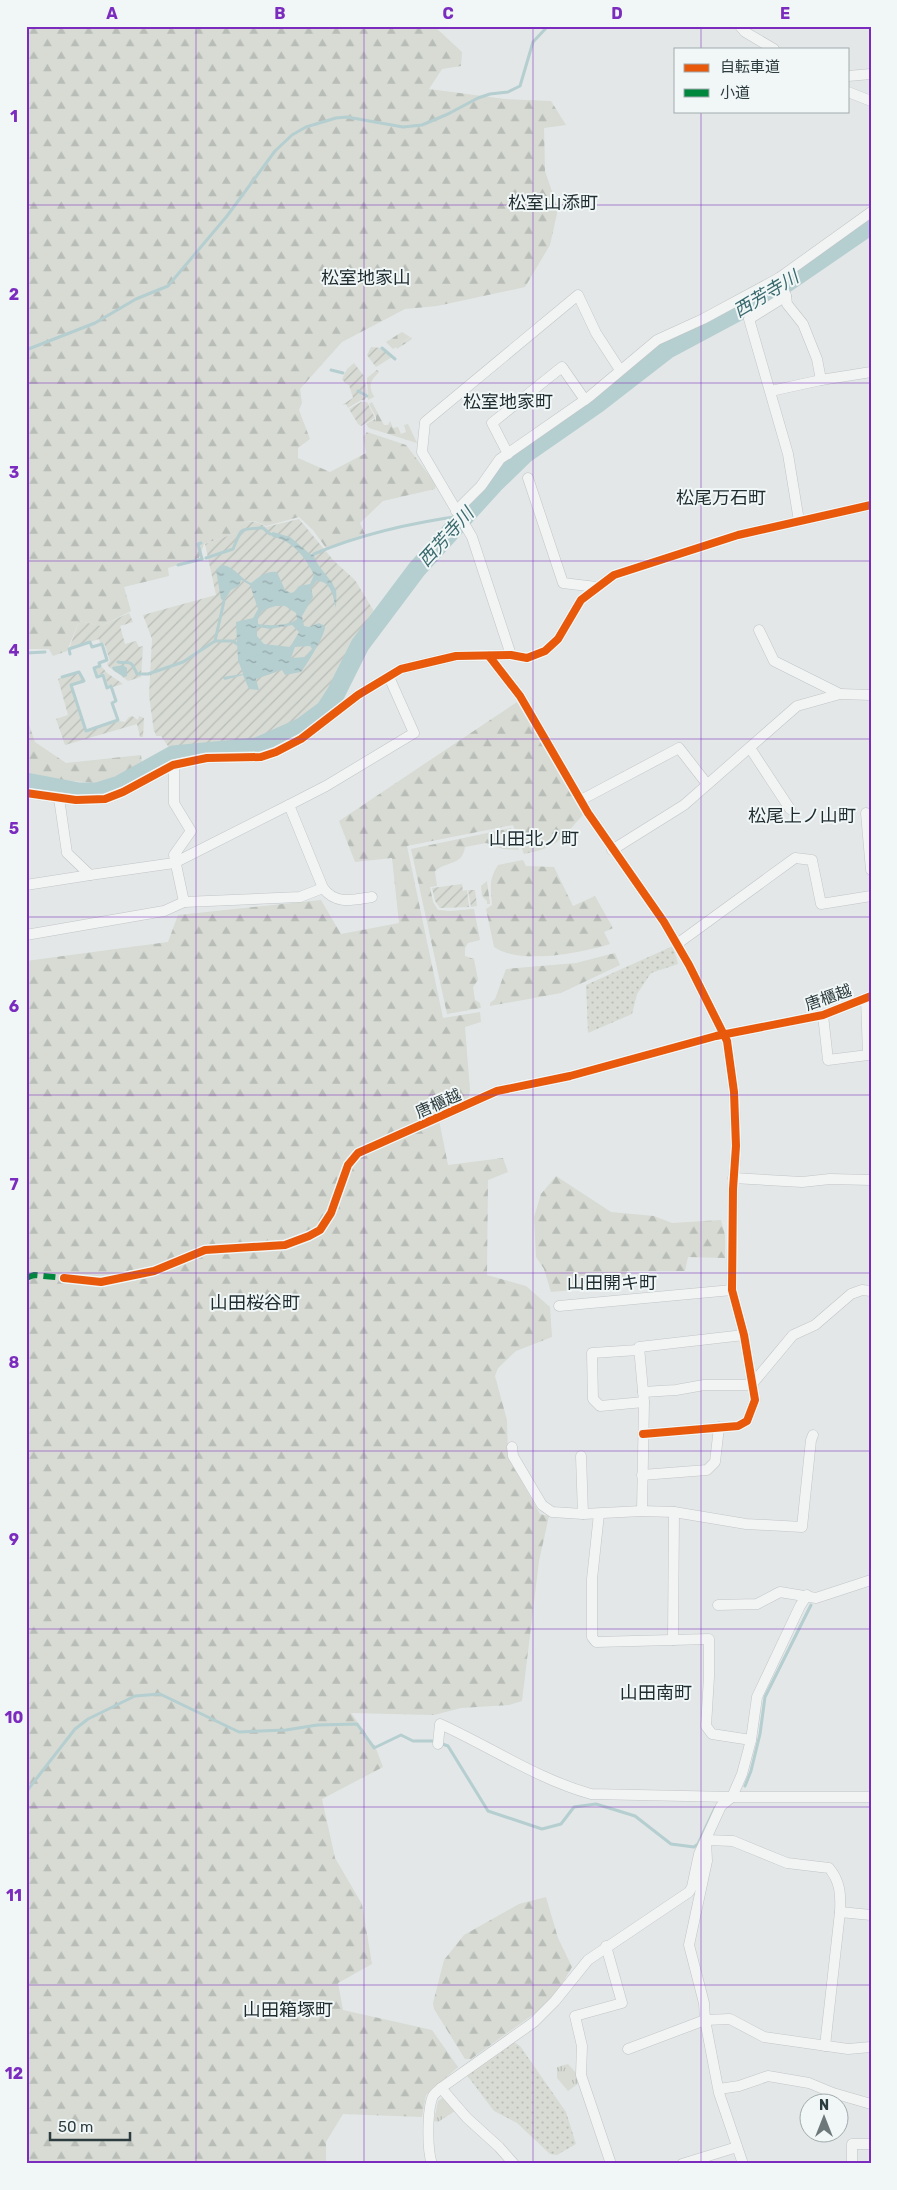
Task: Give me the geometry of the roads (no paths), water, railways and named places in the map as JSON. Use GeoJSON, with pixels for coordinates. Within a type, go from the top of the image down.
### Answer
{"type":"FeatureCollection","features":[{"type":"Feature","properties":{"kind":"street"},"geometry":{"type":"LineString","coordinates":[[740,26],[745,32],[772,48]]}},
{"type":"Feature","properties":{"kind":"street"},"geometry":{"type":"LineString","coordinates":[[850,76],[871,74]]}},
{"type":"Feature","properties":{"kind":"street"},"geometry":{"type":"LineString","coordinates":[[850,93],[871,101]]}},
{"type":"Feature","properties":{"kind":"street"},"geometry":{"type":"LineString","coordinates":[[456,510],[481,486],[500,459],[586,400],[657,340],[703,319],[779,278],[871,212]]}},
{"type":"Feature","properties":{"kind":"street"},"geometry":{"type":"LineString","coordinates":[[779,278],[787,304],[803,324],[817,359],[822,380]]}},
{"type":"Feature","properties":{"kind":"street"},"geometry":{"type":"LineString","coordinates":[[511,655],[472,537],[422,452],[425,422],[578,294],[596,333],[620,370]]}},
{"type":"Feature","properties":{"kind":"street"},"geometry":{"type":"LineString","coordinates":[[786,296],[749,319],[788,454],[799,521]]}},
{"type":"Feature","properties":{"kind":"street"},"geometry":{"type":"LineString","coordinates":[[508,454],[492,423],[562,367],[586,400]]}},
{"type":"Feature","properties":{"kind":"street"},"geometry":{"type":"LineString","coordinates":[[771,391],[871,372]]}},
{"type":"Feature","properties":{"kind":"street"},"geometry":{"type":"LineString","coordinates":[[528,478],[563,582],[596,587]]}},
{"type":"Feature","properties":{"kind":"street"},"geometry":{"type":"LineString","coordinates":[[26,793],[91,801],[105,799],[174,765],[207,758],[254,758],[276,752],[301,739],[338,712],[350,700],[401,669],[424,662],[456,656],[511,655],[527,658],[545,651],[558,639],[581,600],[596,587],[614,576],[738,535],[871,505]]}},
{"type":"Feature","properties":{"kind":"street"},"geometry":{"type":"LineString","coordinates":[[758,630],[774,661],[840,694]]}},
{"type":"Feature","properties":{"kind":"street"},"geometry":{"type":"LineString","coordinates":[[488,656],[520,696],[612,850],[664,922],[726,1041],[734,1092],[736,1146],[733,1178],[732,1290],[744,1335],[755,1400],[747,1421],[738,1426],[644,1434]]}},
{"type":"Feature","properties":{"kind":"street"},"geometry":{"type":"LineString","coordinates":[[26,885],[174,862],[326,786],[414,733],[389,677]]}},
{"type":"Feature","properties":{"kind":"street"},"geometry":{"type":"LineString","coordinates":[[612,850],[684,805],[797,706],[840,694],[871,695]]}},
{"type":"Feature","properties":{"kind":"street"},"geometry":{"type":"LineString","coordinates":[[581,800],[679,748],[707,784]]}},
{"type":"Feature","properties":{"kind":"street"},"geometry":{"type":"LineString","coordinates":[[750,748],[790,809]]}},
{"type":"Feature","properties":{"kind":"street"},"geometry":{"type":"LineString","coordinates":[[174,765],[174,803],[191,831],[174,855],[184,902]]}},
{"type":"Feature","properties":{"kind":"street"},"geometry":{"type":"LineString","coordinates":[[59,798],[67,853],[90,875]]}},
{"type":"Feature","properties":{"kind":"street"},"geometry":{"type":"LineString","coordinates":[[289,805],[323,888],[330,897],[346,901],[372,897]]}},
{"type":"Feature","properties":{"kind":"street"},"geometry":{"type":"LineString","coordinates":[[866,813],[871,870]]}},
{"type":"Feature","properties":{"kind":"street"},"geometry":{"type":"LineString","coordinates":[[677,944],[796,858],[812,860],[821,904],[871,896]]}},
{"type":"Feature","properties":{"kind":"street"},"geometry":{"type":"LineString","coordinates":[[26,935],[164,911],[184,902],[300,897],[323,888]]}},
{"type":"Feature","properties":{"kind":"street"},"geometry":{"type":"LineString","coordinates":[[823,1015],[828,1060],[868,1055],[868,997]]}},
{"type":"Feature","properties":{"kind":"street","name":"唐櫃越"},"geometry":{"type":"LineString","coordinates":[[64,1278],[101,1282],[154,1270],[205,1250],[265,1248],[285,1245],[320,1230],[331,1213],[348,1166],[358,1153],[497,1091],[570,1076],[716,1036],[823,1015],[868,997]]}},
{"type":"Feature","properties":{"kind":"street"},"geometry":{"type":"LineString","coordinates":[[733,1178],[802,1182],[830,1179],[871,1180]]}},
{"type":"Feature","properties":{"kind":"street"},"geometry":{"type":"LineString","coordinates":[[559,1306],[732,1290]]}},
{"type":"Feature","properties":{"kind":"street"},"geometry":{"type":"LineString","coordinates":[[744,1335],[639,1347],[638,1350],[592,1353],[593,1399],[600,1406],[704,1385],[746,1385],[753,1383],[793,1335],[815,1325],[851,1294],[862,1290],[871,1291]]}},
{"type":"Feature","properties":{"kind":"street"},"geometry":{"type":"LineString","coordinates":[[638,1350],[643,1397],[644,1434],[642,1511]]}},
{"type":"Feature","properties":{"kind":"street"},"geometry":{"type":"LineString","coordinates":[[642,1475],[707,1470],[715,1462],[718,1427]]}},
{"type":"Feature","properties":{"kind":"street"},"geometry":{"type":"LineString","coordinates":[[512,1447],[513,1456],[542,1506],[552,1512],[599,1514],[642,1511],[674,1512],[746,1524],[802,1527],[813,1435]]}},
{"type":"Feature","properties":{"kind":"street"},"geometry":{"type":"LineString","coordinates":[[581,1456],[583,1514]]}},
{"type":"Feature","properties":{"kind":"street"},"geometry":{"type":"LineString","coordinates":[[673,1640],[674,1512]]}},
{"type":"Feature","properties":{"kind":"street"},"geometry":{"type":"LineString","coordinates":[[599,1514],[592,1579],[592,1637],[596,1642],[709,1639],[706,1726],[712,1734],[751,1740]]}},
{"type":"Feature","properties":{"kind":"street"},"geometry":{"type":"LineString","coordinates":[[718,1605],[757,1604],[780,1592],[816,1598],[871,1580]]}},
{"type":"Feature","properties":{"kind":"street"},"geometry":{"type":"LineString","coordinates":[[432,2164],[429,2156],[430,2114],[433,2096],[441,2088],[534,2022],[555,2001],[588,1960],[606,1946],[689,1892],[692,1887],[699,1854],[721,1806],[732,1797],[742,1774],[751,1740],[757,1696],[807,1595]]}},
{"type":"Feature","properties":{"kind":"street"},"geometry":{"type":"LineString","coordinates":[[438,1741],[440,1724],[470,1738],[534,1774],[568,1788],[591,1794],[871,1797]]}},
{"type":"Feature","properties":{"kind":"street"},"geometry":{"type":"LineString","coordinates":[[706,1840],[733,1841],[787,1863],[829,1868],[837,1878],[841,1901],[825,2046]]}},
{"type":"Feature","properties":{"kind":"street"},"geometry":{"type":"LineString","coordinates":[[706,1840],[707,1861],[689,1945],[704,2003],[705,2020],[718,2089],[743,2164]]}},
{"type":"Feature","properties":{"kind":"street"},"geometry":{"type":"LineString","coordinates":[[840,1912],[871,1915]]}},
{"type":"Feature","properties":{"kind":"street"},"geometry":{"type":"LineString","coordinates":[[606,1946],[622,2003],[575,2016],[582,2046],[581,2075],[611,2164]]}},
{"type":"Feature","properties":{"kind":"street"},"geometry":{"type":"LineString","coordinates":[[628,2049],[705,2020],[730,2019],[764,2037],[848,2049],[871,2047]]}},
{"type":"Feature","properties":{"kind":"street"},"geometry":{"type":"LineString","coordinates":[[718,2089],[739,2086],[768,2076],[809,2083],[833,2093],[871,2104]]}},
{"type":"Feature","properties":{"kind":"street"},"geometry":{"type":"LineString","coordinates":[[441,2088],[468,2118],[499,2147],[511,2163]]}},
{"type":"Feature","properties":{"kind":"street"},"geometry":{"type":"LineString","coordinates":[[852,2164],[852,2144],[871,2144]]}},
{"type":"Feature","properties":{"kind":"street"},"geometry":{"type":"LineString","coordinates":[[682,2164],[737,2147]]}},
{"type":"Feature","properties":{"kind":"water"},"geometry":{"type":"Polygon","coordinates":[[[273,532],[290,537],[310,554],[314,554],[317,563],[334,586],[336,591],[336,608],[328,586],[317,581],[311,588],[313,597],[302,616],[304,626],[309,627],[319,623],[325,626],[325,630],[307,663],[301,672],[285,675],[282,670],[256,679],[259,690],[249,689],[243,675],[225,680],[222,677],[243,674],[238,660],[236,622],[253,618],[258,609],[250,585],[241,580],[239,586],[231,590],[224,601],[221,599],[216,570],[221,565],[226,566],[251,583],[266,573],[277,572],[285,590],[291,593],[299,586],[310,584],[314,575],[298,551],[270,534],[273,532]],[[276,606],[261,613],[258,624],[284,624],[297,619],[296,613],[285,606],[276,606]],[[292,625],[270,629],[259,627],[257,629],[257,636],[264,644],[290,647],[299,632],[292,625]],[[310,646],[295,647],[291,658],[305,657],[312,649],[310,646]]]}},
{"type":"Feature","properties":{"kind":"water"},"geometry":{"type":"Polygon","coordinates":[[[123,665],[127,668],[127,676],[124,677],[113,670],[112,667],[123,665]]]}},
{"type":"Feature","properties":{"kind":"waterway"},"geometry":{"type":"LineString","coordinates":[[26,350],[95,323],[136,299],[168,286],[227,216],[275,151],[292,135],[306,127],[336,118],[347,117],[403,127],[422,125],[478,98],[490,94],[508,92],[520,86],[533,42],[548,26]]}},
{"type":"Feature","properties":{"kind":"waterway","name":"西芳寺川"},"geometry":{"type":"LineString","coordinates":[[26,782],[79,792],[97,792],[119,785],[173,755],[257,747],[302,727],[325,710],[336,693],[360,645],[417,569],[494,484],[525,454],[597,404],[668,349],[769,295],[871,225]]}},
{"type":"Feature","properties":{"kind":"waterway"},"geometry":{"type":"LineString","coordinates":[[382,348],[395,359]]}},
{"type":"Feature","properties":{"kind":"waterway"},"geometry":{"type":"LineString","coordinates":[[331,370],[343,373]]}},
{"type":"Feature","properties":{"kind":"waterway"},"geometry":{"type":"LineString","coordinates":[[358,391],[367,396]]}},
{"type":"Feature","properties":{"kind":"waterway"},"geometry":{"type":"LineString","coordinates":[[314,554],[351,540],[389,529],[468,515]]}},
{"type":"Feature","properties":{"kind":"waterway"},"geometry":{"type":"LineString","coordinates":[[206,558],[233,549],[242,531],[263,528],[270,534]]}},
{"type":"Feature","properties":{"kind":"waterway"},"geometry":{"type":"LineString","coordinates":[[201,543],[198,544],[202,559]]}},
{"type":"Feature","properties":{"kind":"waterway"},"geometry":{"type":"LineString","coordinates":[[178,565],[202,559]]}},
{"type":"Feature","properties":{"kind":"waterway"},"geometry":{"type":"LineString","coordinates":[[215,641],[224,601]]}},
{"type":"Feature","properties":{"kind":"waterway"},"geometry":{"type":"LineString","coordinates":[[118,662],[130,663],[137,674],[148,674],[183,662],[215,641],[233,641],[237,644]]}},
{"type":"Feature","properties":{"kind":"waterway"},"geometry":{"type":"LineString","coordinates":[[62,677],[79,672],[84,681],[71,685],[86,731],[118,720],[112,703],[116,701],[111,686],[107,688],[103,675],[97,677],[94,668],[100,666],[99,663],[107,660],[102,644],[92,647],[90,642],[69,649],[70,654]]}},
{"type":"Feature","properties":{"kind":"waterway"},"geometry":{"type":"LineString","coordinates":[[26,653],[45,652]]}},
{"type":"Feature","properties":{"kind":"waterway"},"geometry":{"type":"LineString","coordinates":[[745,1786],[751,1771],[760,1734],[765,1697],[811,1605]]}},
{"type":"Feature","properties":{"kind":"waterway"},"geometry":{"type":"LineString","coordinates":[[26,1792],[75,1729],[88,1719],[135,1696],[160,1694],[239,1732],[286,1730],[317,1725],[357,1724],[374,1748],[401,1735],[413,1741],[434,1741],[448,1746],[488,1811],[542,1829],[561,1824],[574,1807],[596,1804],[635,1816],[671,1844],[694,1847],[698,1844],[715,1808]]}},
{"type":"Feature","properties":{"kind":"district","name":"松室山添町"},"geometry":{"type":"Point","coordinates":[553,203]}},
{"type":"Feature","properties":{"kind":"district","name":"松室地家山"},"geometry":{"type":"Point","coordinates":[366,278]}},
{"type":"Feature","properties":{"kind":"district","name":"松室地家町"},"geometry":{"type":"Point","coordinates":[508,402]}},
{"type":"Feature","properties":{"kind":"district","name":"松尾万石町"},"geometry":{"type":"Point","coordinates":[721,498]}},
{"type":"Feature","properties":{"kind":"district","name":"松尾上ノ山町"},"geometry":{"type":"Point","coordinates":[802,816]}},
{"type":"Feature","properties":{"kind":"district","name":"山田北ノ町"},"geometry":{"type":"Point","coordinates":[534,839]}},
{"type":"Feature","properties":{"kind":"district","name":"山田開キ町"},"geometry":{"type":"Point","coordinates":[612,1283]}},
{"type":"Feature","properties":{"kind":"district","name":"山田桜谷町"},"geometry":{"type":"Point","coordinates":[255,1303]}},
{"type":"Feature","properties":{"kind":"district","name":"山田南町"},"geometry":{"type":"Point","coordinates":[656,1693]}},
{"type":"Feature","properties":{"kind":"district","name":"山田箱塚町"},"geometry":{"type":"Point","coordinates":[288,2010]}}]}
